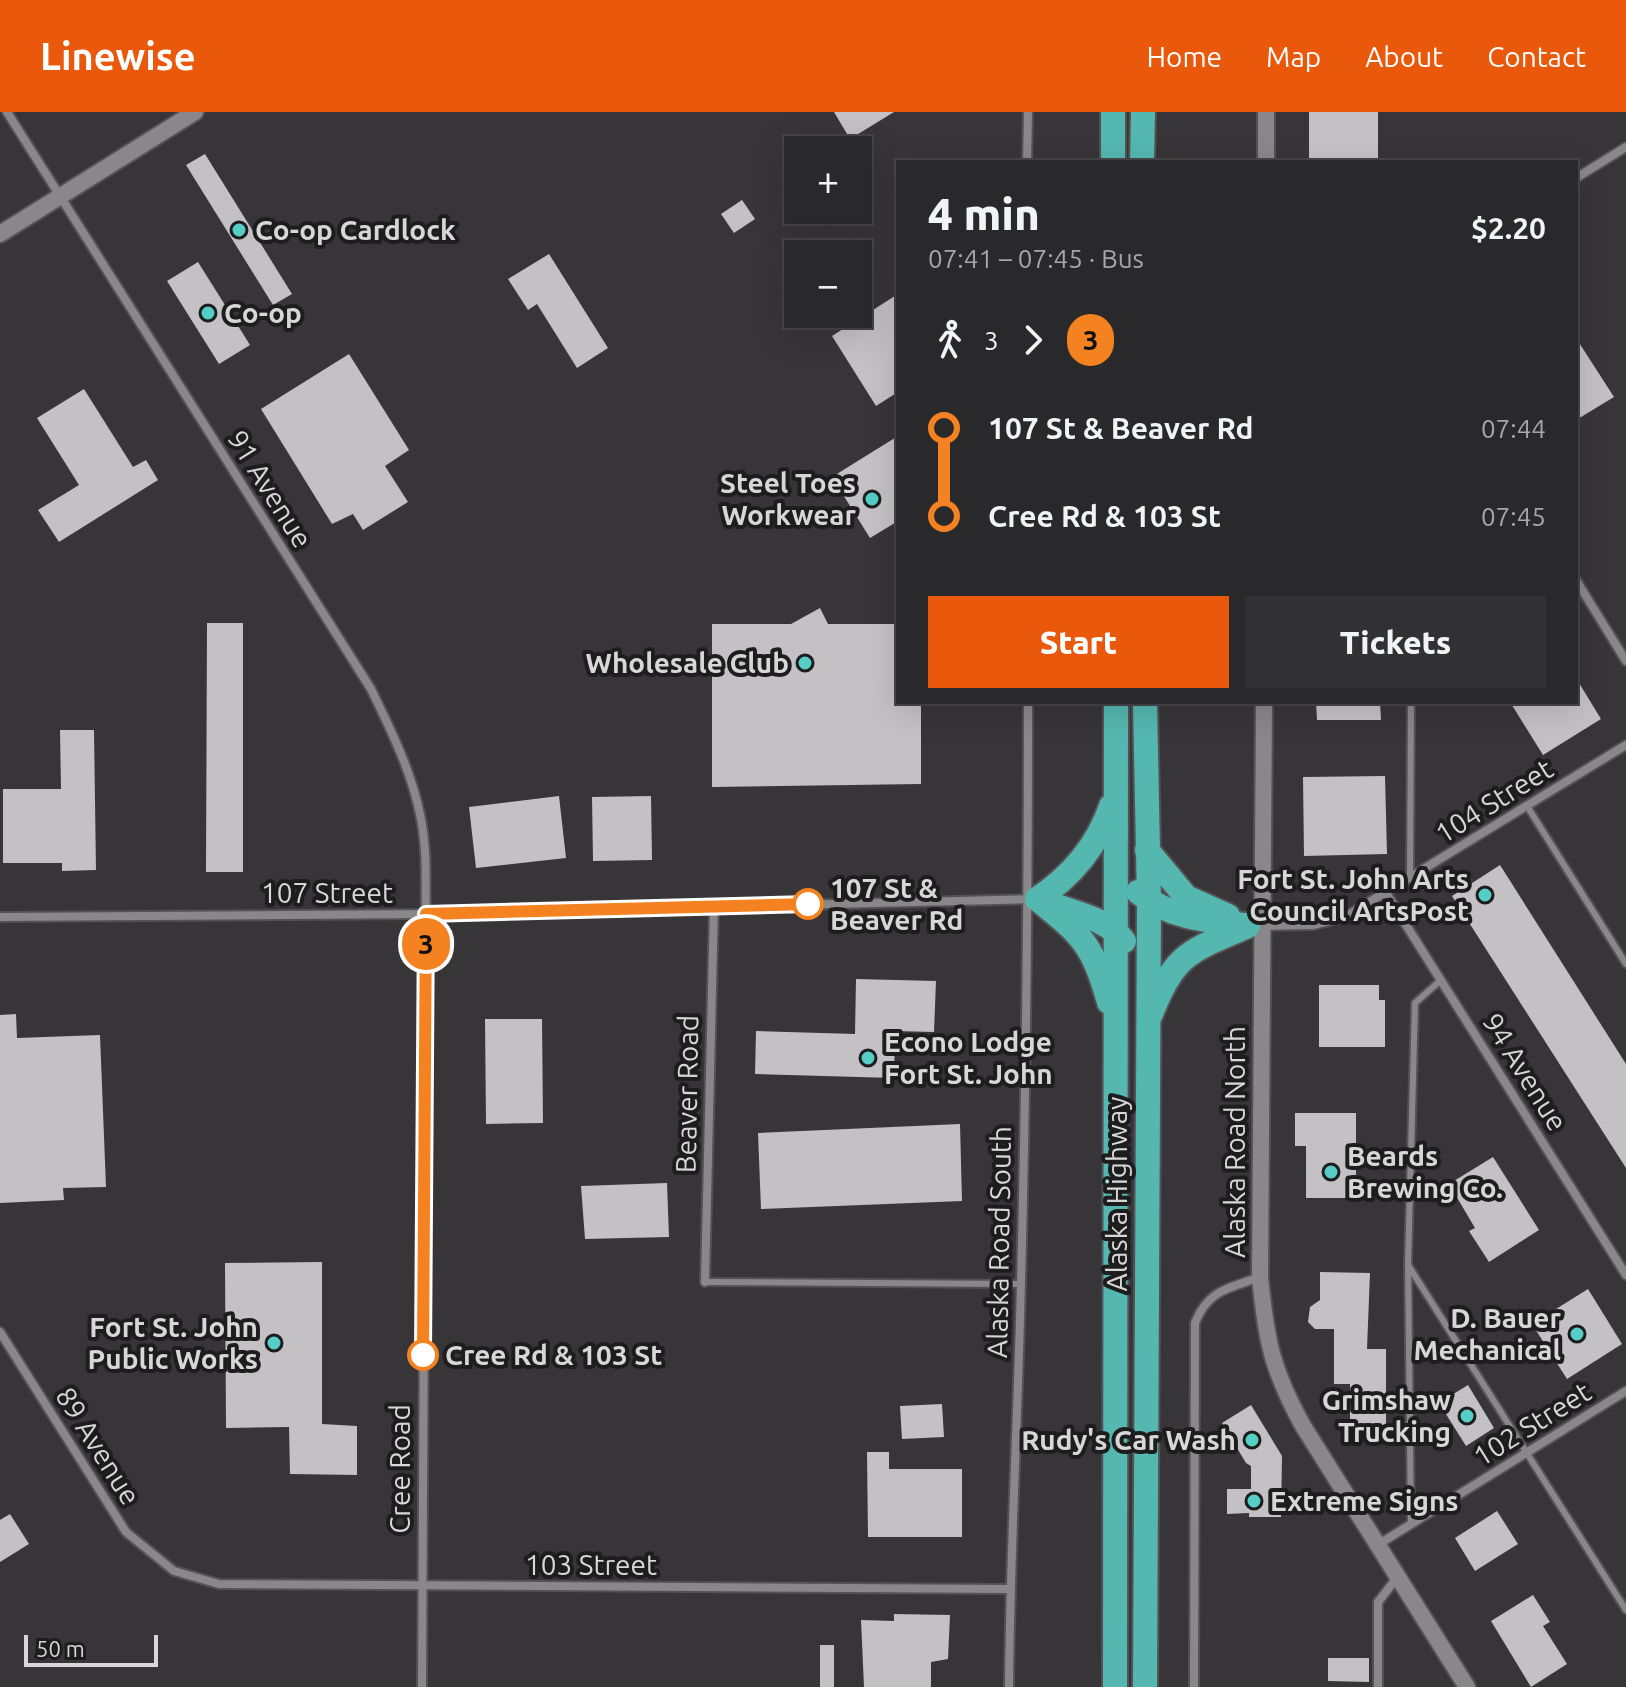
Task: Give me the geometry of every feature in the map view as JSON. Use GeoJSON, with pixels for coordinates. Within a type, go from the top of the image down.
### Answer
{"type":"FeatureCollection","features":[{"type":"Feature","properties":{"kind":"highway"},"geometry":{"type":"LineString","coordinates":[[1113,112],[1113,160]]}},
{"type":"Feature","properties":{"kind":"highway"},"geometry":{"type":"LineString","coordinates":[[1142,160],[1143,112]]}},
{"type":"Feature","properties":{"kind":"highway","name":"Alaska Highway"},"geometry":{"type":"LineString","coordinates":[[1115,1687],[1116,704]]}},
{"type":"Feature","properties":{"kind":"highway","name":"Alaska Highway"},"geometry":{"type":"LineString","coordinates":[[1145,704],[1149,901],[1145,1687]]}},
{"type":"Feature","properties":{"kind":"highway"},"geometry":{"type":"LineString","coordinates":[[1033,899],[1056,887],[1087,852],[1103,828],[1116,789]]}},
{"type":"Feature","properties":{"kind":"highway"},"geometry":{"type":"LineString","coordinates":[[1147,850],[1186,897],[1256,926]]}},
{"type":"Feature","properties":{"kind":"highway"},"geometry":{"type":"LineString","coordinates":[[1116,874],[1149,901],[1194,919],[1256,926]]}},
{"type":"Feature","properties":{"kind":"highway"},"geometry":{"type":"LineString","coordinates":[[1033,899],[1087,916],[1117,931],[1147,973]]}},
{"type":"Feature","properties":{"kind":"highway"},"geometry":{"type":"LineString","coordinates":[[1033,899],[1088,944],[1099,967],[1116,1026]]}},
{"type":"Feature","properties":{"kind":"highway"},"geometry":{"type":"LineString","coordinates":[[1147,1026],[1162,985],[1176,964],[1197,949],[1256,926]]}},
{"type":"Feature","properties":{"kind":"street","name":"91 Avenue"},"geometry":{"type":"LineString","coordinates":[[7,112],[371,689],[395,739],[413,790],[424,839],[426,914]]}},
{"type":"Feature","properties":{"kind":"street"},"geometry":{"type":"LineString","coordinates":[[0,234],[195,112]]}},
{"type":"Feature","properties":{"kind":"street"},"geometry":{"type":"LineString","coordinates":[[1027,160],[1028,112]]}},
{"type":"Feature","properties":{"kind":"street"},"geometry":{"type":"LineString","coordinates":[[1266,112],[1266,160]]}},
{"type":"Feature","properties":{"kind":"street"},"geometry":{"type":"LineString","coordinates":[[1578,177],[1626,147]]}},
{"type":"Feature","properties":{"kind":"street"},"geometry":{"type":"LineString","coordinates":[[1578,583],[1626,661]]}},
{"type":"Feature","properties":{"kind":"street","name":"Alaska Road South"},"geometry":{"type":"LineString","coordinates":[[1009,1687],[1033,899],[1028,704]]}},
{"type":"Feature","properties":{"kind":"street","name":"Alaska Road North"},"geometry":{"type":"LineString","coordinates":[[1194,1687],[1195,1323],[1201,1307],[1212,1295],[1260,1277],[1256,926],[1264,704]]}},
{"type":"Feature","properties":{"kind":"street","name":"104 Street"},"geometry":{"type":"LineString","coordinates":[[1256,926],[1313,925],[1332,922],[1358,910],[1626,745]]}},
{"type":"Feature","properties":{"kind":"street","name":"94 Avenue"},"geometry":{"type":"LineString","coordinates":[[1386,893],[1626,1275]]}},
{"type":"Feature","properties":{"kind":"street","name":"107 Street"},"geometry":{"type":"LineString","coordinates":[[0,917],[426,914],[1033,899]]}},
{"type":"Feature","properties":{"kind":"street","name":"Beaver Road"},"geometry":{"type":"LineString","coordinates":[[705,1282],[714,906]]}},
{"type":"Feature","properties":{"kind":"street","name":"Cree Road"},"geometry":{"type":"LineString","coordinates":[[422,1687],[426,914]]}},
{"type":"Feature","properties":{"kind":"street"},"geometry":{"type":"LineString","coordinates":[[1260,1277],[1271,1359],[1283,1390],[1467,1687]]}},
{"type":"Feature","properties":{"kind":"street","name":"89 Avenue"},"geometry":{"type":"LineString","coordinates":[[0,1332],[126,1532],[174,1571]]}},
{"type":"Feature","properties":{"kind":"street","name":"102 Street"},"geometry":{"type":"LineString","coordinates":[[1379,1544],[1626,1391]]}},
{"type":"Feature","properties":{"kind":"street","name":"103 Street"},"geometry":{"type":"LineString","coordinates":[[174,1571],[219,1584],[1010,1589]]}},
{"type":"Feature","properties":{"kind":"street"},"geometry":{"type":"LineString","coordinates":[[1378,1687],[1378,1602],[1399,1575]]}},
{"type":"Feature","properties":{"kind":"lane"},"geometry":{"type":"LineString","coordinates":[[1410,879],[1411,704]]}},
{"type":"Feature","properties":{"kind":"lane"},"geometry":{"type":"LineString","coordinates":[[1527,806],[1626,964]]}},
{"type":"Feature","properties":{"kind":"lane"},"geometry":{"type":"LineString","coordinates":[[1411,1525],[1408,1264],[1415,1003],[1441,980]]}},
{"type":"Feature","properties":{"kind":"lane"},"geometry":{"type":"LineString","coordinates":[[1408,1264],[1626,1610]]}},
{"type":"Feature","properties":{"kind":"lane"},"geometry":{"type":"LineString","coordinates":[[705,1282],[1021,1284]]}},
{"type":"Feature","properties":{"kind":"building"},"geometry":{"type":"Polygon","coordinates":[[[834,112],[894,112],[855,136],[848,136],[834,112]]]}},
{"type":"Feature","properties":{"kind":"building"},"geometry":{"type":"Polygon","coordinates":[[[1309,112],[1378,112],[1378,160],[1309,160],[1309,112]]]}},
{"type":"Feature","properties":{"kind":"building","name":"Co-op Cardlock"},"geometry":{"type":"Polygon","coordinates":[[[205,154],[292,294],[273,305],[186,165],[205,154]]]}},
{"type":"Feature","properties":{"kind":"building"},"geometry":{"type":"Polygon","coordinates":[[[742,200],[755,219],[734,233],[721,214],[742,200]]]}},
{"type":"Feature","properties":{"kind":"building"},"geometry":{"type":"Polygon","coordinates":[[[549,254],[608,348],[577,368],[537,304],[528,310],[508,279],[549,254]]]}},
{"type":"Feature","properties":{"kind":"building","name":"Co-op"},"geometry":{"type":"Polygon","coordinates":[[[198,262],[250,345],[219,364],[167,281],[198,262]]]}},
{"type":"Feature","properties":{"kind":"building"},"geometry":{"type":"Polygon","coordinates":[[[896,295],[896,393],[876,406],[832,336],[845,328],[872,328],[872,311],[896,295]]]}},
{"type":"Feature","properties":{"kind":"building"},"geometry":{"type":"Polygon","coordinates":[[[1578,341],[1614,397],[1578,419],[1578,341]]]}},
{"type":"Feature","properties":{"kind":"building"},"geometry":{"type":"Polygon","coordinates":[[[349,354],[409,450],[385,466],[408,502],[363,530],[353,514],[332,524],[261,409],[349,354]]]}},
{"type":"Feature","properties":{"kind":"building"},"geometry":{"type":"Polygon","coordinates":[[[84,389],[133,467],[146,460],[158,480],[59,542],[38,510],[79,485],[37,418],[84,389]]]}},
{"type":"Feature","properties":{"kind":"building","name":"Steel Toes Workwear"},"geometry":{"type":"Polygon","coordinates":[[[896,437],[896,522],[870,538],[832,477],[896,437]]]}},
{"type":"Feature","properties":{"kind":"building","name":"Wholesale Club"},"geometry":{"type":"Polygon","coordinates":[[[820,608],[828,624],[896,624],[896,704],[921,704],[921,784],[712,787],[712,624],[791,624],[820,608]]]}},
{"type":"Feature","properties":{"kind":"building"},"geometry":{"type":"Polygon","coordinates":[[[207,623],[243,623],[243,872],[206,872],[207,623]]]}},
{"type":"Feature","properties":{"kind":"building"},"geometry":{"type":"Polygon","coordinates":[[[1578,681],[1601,719],[1543,755],[1511,704],[1578,704],[1578,681]]]}},
{"type":"Feature","properties":{"kind":"building"},"geometry":{"type":"Polygon","coordinates":[[[1316,704],[1380,704],[1381,720],[1317,720],[1316,704]]]}},
{"type":"Feature","properties":{"kind":"building"},"geometry":{"type":"Polygon","coordinates":[[[60,730],[94,730],[96,870],[62,871],[62,863],[3,863],[3,789],[61,789],[60,730]]]}},
{"type":"Feature","properties":{"kind":"building"},"geometry":{"type":"Polygon","coordinates":[[[1385,776],[1387,854],[1304,856],[1303,777],[1385,776]]]}},
{"type":"Feature","properties":{"kind":"building"},"geometry":{"type":"Polygon","coordinates":[[[559,796],[566,858],[476,868],[469,807],[559,796]]]}},
{"type":"Feature","properties":{"kind":"building"},"geometry":{"type":"Polygon","coordinates":[[[651,796],[652,860],[593,861],[592,797],[651,796]]]}},
{"type":"Feature","properties":{"kind":"building"},"geometry":{"type":"Polygon","coordinates":[[[1500,865],[1626,1064],[1626,1168],[1452,896],[1500,865]]]}},
{"type":"Feature","properties":{"kind":"building"},"geometry":{"type":"Polygon","coordinates":[[[856,979],[936,981],[934,1032],[895,1031],[894,1078],[755,1074],[756,1031],[855,1034],[856,979]]]}},
{"type":"Feature","properties":{"kind":"building"},"geometry":{"type":"Polygon","coordinates":[[[1319,985],[1379,985],[1379,1000],[1385,1000],[1385,1047],[1319,1047],[1319,985]]]}},
{"type":"Feature","properties":{"kind":"building"},"geometry":{"type":"Polygon","coordinates":[[[16,1014],[17,1038],[100,1035],[106,1187],[63,1188],[64,1200],[0,1203],[0,1015],[16,1014]]]}},
{"type":"Feature","properties":{"kind":"building"},"geometry":{"type":"Polygon","coordinates":[[[485,1019],[542,1019],[543,1123],[486,1124],[485,1019]]]}},
{"type":"Feature","properties":{"kind":"building"},"geometry":{"type":"Polygon","coordinates":[[[1295,1113],[1356,1113],[1356,1198],[1306,1198],[1306,1146],[1295,1146],[1295,1113]]]}},
{"type":"Feature","properties":{"kind":"building"},"geometry":{"type":"Polygon","coordinates":[[[960,1124],[962,1201],[761,1209],[758,1133],[960,1124]]]}},
{"type":"Feature","properties":{"kind":"building"},"geometry":{"type":"Polygon","coordinates":[[[1493,1157],[1539,1230],[1489,1262],[1469,1231],[1475,1228],[1449,1184],[1493,1157]]]}},
{"type":"Feature","properties":{"kind":"building"},"geometry":{"type":"Polygon","coordinates":[[[667,1183],[669,1237],[585,1239],[581,1186],[667,1183]]]}},
{"type":"Feature","properties":{"kind":"building","name":"Fort St. John Public Works"},"geometry":{"type":"Polygon","coordinates":[[[322,1262],[322,1424],[357,1426],[357,1475],[290,1474],[289,1427],[226,1428],[225,1263],[322,1262]]]}},
{"type":"Feature","properties":{"kind":"building"},"geometry":{"type":"Polygon","coordinates":[[[1320,1272],[1370,1273],[1367,1349],[1386,1349],[1386,1425],[1350,1425],[1350,1384],[1334,1384],[1334,1329],[1315,1329],[1308,1322],[1310,1307],[1320,1300],[1320,1272]]]}},
{"type":"Feature","properties":{"kind":"building","name":"D. Bauer Mechanical"},"geometry":{"type":"Polygon","coordinates":[[[1588,1289],[1622,1344],[1567,1379],[1532,1324],[1588,1289]]]}},
{"type":"Feature","properties":{"kind":"building","name":"Grimshaw Trucking"},"geometry":{"type":"Polygon","coordinates":[[[1468,1385],[1494,1428],[1466,1446],[1439,1403],[1468,1385]]]}},
{"type":"Feature","properties":{"kind":"building"},"geometry":{"type":"Polygon","coordinates":[[[942,1404],[944,1437],[902,1439],[900,1406],[942,1404]]]}},
{"type":"Feature","properties":{"kind":"building"},"geometry":{"type":"Polygon","coordinates":[[[1251,1405],[1282,1456],[1281,1517],[1227,1514],[1227,1489],[1251,1489],[1251,1466],[1246,1463],[1222,1423],[1251,1405]]]}},
{"type":"Feature","properties":{"kind":"building"},"geometry":{"type":"Polygon","coordinates":[[[867,1452],[889,1452],[889,1469],[962,1469],[962,1537],[868,1537],[867,1452]]]}},
{"type":"Feature","properties":{"kind":"building"},"geometry":{"type":"Polygon","coordinates":[[[1497,1511],[1518,1544],[1475,1571],[1455,1538],[1497,1511]]]}},
{"type":"Feature","properties":{"kind":"building"},"geometry":{"type":"Polygon","coordinates":[[[10,1514],[29,1544],[0,1562],[0,1520],[10,1514]]]}},
{"type":"Feature","properties":{"kind":"building"},"geometry":{"type":"Polygon","coordinates":[[[1533,1595],[1550,1622],[1543,1626],[1567,1664],[1531,1687],[1491,1621],[1533,1595]]]}},
{"type":"Feature","properties":{"kind":"building"},"geometry":{"type":"Polygon","coordinates":[[[894,1614],[950,1615],[948,1659],[931,1662],[931,1687],[864,1687],[861,1620],[894,1621],[894,1614]]]}},
{"type":"Feature","properties":{"kind":"building"},"geometry":{"type":"Polygon","coordinates":[[[820,1645],[834,1645],[834,1687],[820,1687],[820,1645]]]}},
{"type":"Feature","properties":{"kind":"building"},"geometry":{"type":"Polygon","coordinates":[[[1328,1658],[1369,1658],[1369,1682],[1328,1681],[1328,1658]]]}},
{"type":"Feature","properties":{"kind":"bus line","name":"3"},"geometry":{"type":"LineString","coordinates":[[423,1355],[426,914],[808,904]]}},
{"type":"Feature","properties":{"kind":"place","name":"Co-op Cardlock"},"geometry":{"type":"Point","coordinates":[239,230]}},
{"type":"Feature","properties":{"kind":"place","name":"Co-op"},"geometry":{"type":"Point","coordinates":[208,313]}},
{"type":"Feature","properties":{"kind":"place","name":"Steel Toes Workwear"},"geometry":{"type":"Point","coordinates":[872,499]}},
{"type":"Feature","properties":{"kind":"place","name":"Wholesale Club"},"geometry":{"type":"Point","coordinates":[805,663]}},
{"type":"Feature","properties":{"kind":"place","name":"Fort St. John Arts Council ArtsPost"},"geometry":{"type":"Point","coordinates":[1485,895]}},
{"type":"Feature","properties":{"kind":"place","name":"107 St & Beaver Rd"},"geometry":{"type":"Point","coordinates":[808,904]}},
{"type":"Feature","properties":{"kind":"place","name":"Econo Lodge Fort St. John"},"geometry":{"type":"Point","coordinates":[868,1058]}},
{"type":"Feature","properties":{"kind":"place","name":"Beards Brewing Co."},"geometry":{"type":"Point","coordinates":[1331,1172]}},
{"type":"Feature","properties":{"kind":"place","name":"D. Bauer Mechanical"},"geometry":{"type":"Point","coordinates":[1577,1334]}},
{"type":"Feature","properties":{"kind":"place","name":"Fort St. John Public Works"},"geometry":{"type":"Point","coordinates":[274,1343]}},
{"type":"Feature","properties":{"kind":"place","name":"Cree Rd & 103 St"},"geometry":{"type":"Point","coordinates":[423,1355]}},
{"type":"Feature","properties":{"kind":"place","name":"Grimshaw Trucking"},"geometry":{"type":"Point","coordinates":[1467,1416]}},
{"type":"Feature","properties":{"kind":"place","name":"Rudy's Car Wash"},"geometry":{"type":"Point","coordinates":[1252,1440]}},
{"type":"Feature","properties":{"kind":"place","name":"Extreme Signs"},"geometry":{"type":"Point","coordinates":[1254,1501]}}]}
